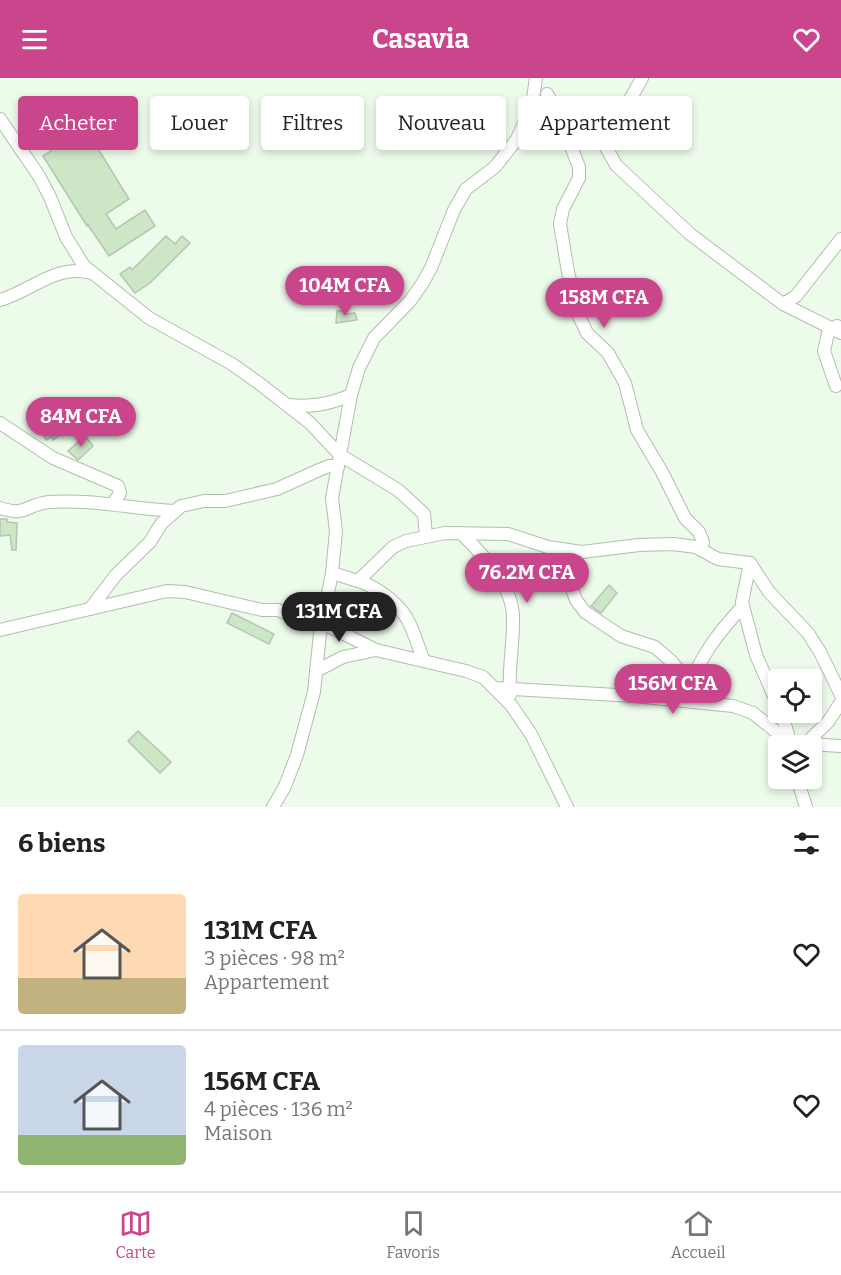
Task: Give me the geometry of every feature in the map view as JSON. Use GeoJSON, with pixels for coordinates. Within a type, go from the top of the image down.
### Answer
{"type":"FeatureCollection","features":[{"type":"Feature","properties":{"kind":"street"},"geometry":{"type":"LineString","coordinates":[[632,96],[642,78]]}},
{"type":"Feature","properties":{"kind":"street"},"geometry":{"type":"LineString","coordinates":[[535,79],[558,113],[579,167],[579,178],[563,210],[560,224],[568,272],[579,316],[587,333],[608,353],[625,383],[637,430],[662,472],[685,518],[699,532],[703,542],[701,550]]}},
{"type":"Feature","properties":{"kind":"street"},"geometry":{"type":"LineString","coordinates":[[273,807],[285,786],[297,755],[312,703],[322,625],[332,573],[336,531],[332,498],[351,395],[359,368],[374,338],[410,301],[431,268],[454,210],[466,189],[495,166],[517,139],[532,105],[535,79]]}},
{"type":"Feature","properties":{"kind":"street"},"geometry":{"type":"LineString","coordinates":[[0,119],[39,176],[66,237],[84,266],[149,318],[232,364],[288,405],[310,423],[339,460],[398,490],[422,511],[425,516],[426,536]]}},
{"type":"Feature","properties":{"kind":"street"},"geometry":{"type":"LineString","coordinates":[[608,150],[616,165],[690,234],[783,304],[838,328]]}},
{"type":"Feature","properties":{"kind":"street"},"geometry":{"type":"LineString","coordinates":[[783,304],[796,296],[841,239]]}},
{"type":"Feature","properties":{"kind":"street"},"geometry":{"type":"LineString","coordinates":[[0,300],[69,270],[93,274]]}},
{"type":"Feature","properties":{"kind":"street"},"geometry":{"type":"LineString","coordinates":[[836,387],[825,351],[828,333],[838,328]]}},
{"type":"Feature","properties":{"kind":"street"},"geometry":{"type":"LineString","coordinates":[[288,405],[311,407],[324,405],[351,395]]}},
{"type":"Feature","properties":{"kind":"street"},"geometry":{"type":"LineString","coordinates":[[0,423],[53,458],[118,486],[120,493],[113,504]]}},
{"type":"Feature","properties":{"kind":"street"},"geometry":{"type":"LineString","coordinates":[[90,609],[116,575],[150,542],[162,524],[186,504],[225,501],[277,489],[339,460]]}},
{"type":"Feature","properties":{"kind":"street"},"geometry":{"type":"LineString","coordinates":[[0,508],[24,511],[49,502],[86,502],[175,511]]}},
{"type":"Feature","properties":{"kind":"street"},"geometry":{"type":"LineString","coordinates":[[461,533],[491,565],[512,604],[511,705]]}},
{"type":"Feature","properties":{"kind":"street"},"geometry":{"type":"LineString","coordinates":[[358,580],[393,548],[406,541],[426,536],[461,533],[508,534],[567,552],[595,552],[639,545],[670,544],[696,547],[718,559],[750,563],[769,592],[808,633],[841,695]]}},
{"type":"Feature","properties":{"kind":"street"},"geometry":{"type":"LineString","coordinates":[[552,548],[561,560],[576,600],[585,612],[621,636],[655,647],[672,662],[691,685]]}},
{"type":"Feature","properties":{"kind":"street"},"geometry":{"type":"LineString","coordinates":[[750,563],[743,593],[743,606],[756,656],[768,683]]}},
{"type":"Feature","properties":{"kind":"street"},"geometry":{"type":"LineString","coordinates":[[332,573],[368,584],[393,603],[405,615],[424,661]]}},
{"type":"Feature","properties":{"kind":"street"},"geometry":{"type":"LineString","coordinates":[[0,630],[138,599],[162,591],[185,592],[244,606],[278,610],[322,625],[376,650],[483,677],[511,705],[531,734],[567,807]]}},
{"type":"Feature","properties":{"kind":"street"},"geometry":{"type":"LineString","coordinates":[[688,702],[698,666],[719,635],[743,606]]}},
{"type":"Feature","properties":{"kind":"street"},"geometry":{"type":"LineString","coordinates":[[316,671],[344,657],[376,650]]}},
{"type":"Feature","properties":{"kind":"street"},"geometry":{"type":"LineString","coordinates":[[495,688],[590,693],[733,706],[753,713],[780,735]]}},
{"type":"Feature","properties":{"kind":"street"},"geometry":{"type":"LineString","coordinates":[[814,735],[828,722],[841,702]]}},
{"type":"Feature","properties":{"kind":"street"},"geometry":{"type":"LineString","coordinates":[[822,745],[841,746]]}},
{"type":"Feature","properties":{"kind":"street"},"geometry":{"type":"LineString","coordinates":[[800,789],[806,807]]}},
{"type":"Feature","properties":{"kind":"building"},"geometry":{"type":"Polygon","coordinates":[[[99,150],[129,199],[106,214],[116,229],[145,210],[155,226],[109,256],[87,226],[43,156],[51,151],[99,150]]]}},
{"type":"Feature","properties":{"kind":"building"},"geometry":{"type":"Polygon","coordinates":[[[166,236],[175,244],[182,236],[190,243],[150,283],[135,293],[120,274],[130,267],[132,270],[166,236]]]}},
{"type":"Feature","properties":{"kind":"building"},"geometry":{"type":"Polygon","coordinates":[[[337,311],[346,311],[346,314],[355,313],[357,320],[336,323],[337,311]]]}},
{"type":"Feature","properties":{"kind":"building"},"geometry":{"type":"Polygon","coordinates":[[[59,424],[63,433],[53,440],[52,437],[46,440],[43,434],[59,424]]]}},
{"type":"Feature","properties":{"kind":"building"},"geometry":{"type":"Polygon","coordinates":[[[85,436],[93,446],[78,460],[68,451],[85,436]]]}},
{"type":"Feature","properties":{"kind":"building"},"geometry":{"type":"Polygon","coordinates":[[[0,519],[17,523],[16,550],[12,550],[10,535],[0,536],[0,519]]]}},
{"type":"Feature","properties":{"kind":"building"},"geometry":{"type":"Polygon","coordinates":[[[609,585],[617,593],[601,613],[591,606],[609,585]]]}},
{"type":"Feature","properties":{"kind":"building"},"geometry":{"type":"Polygon","coordinates":[[[232,613],[274,634],[269,644],[227,623],[232,613]]]}},
{"type":"Feature","properties":{"kind":"building"},"geometry":{"type":"Polygon","coordinates":[[[138,731],[171,762],[160,773],[128,741],[138,731]]]}}]}
